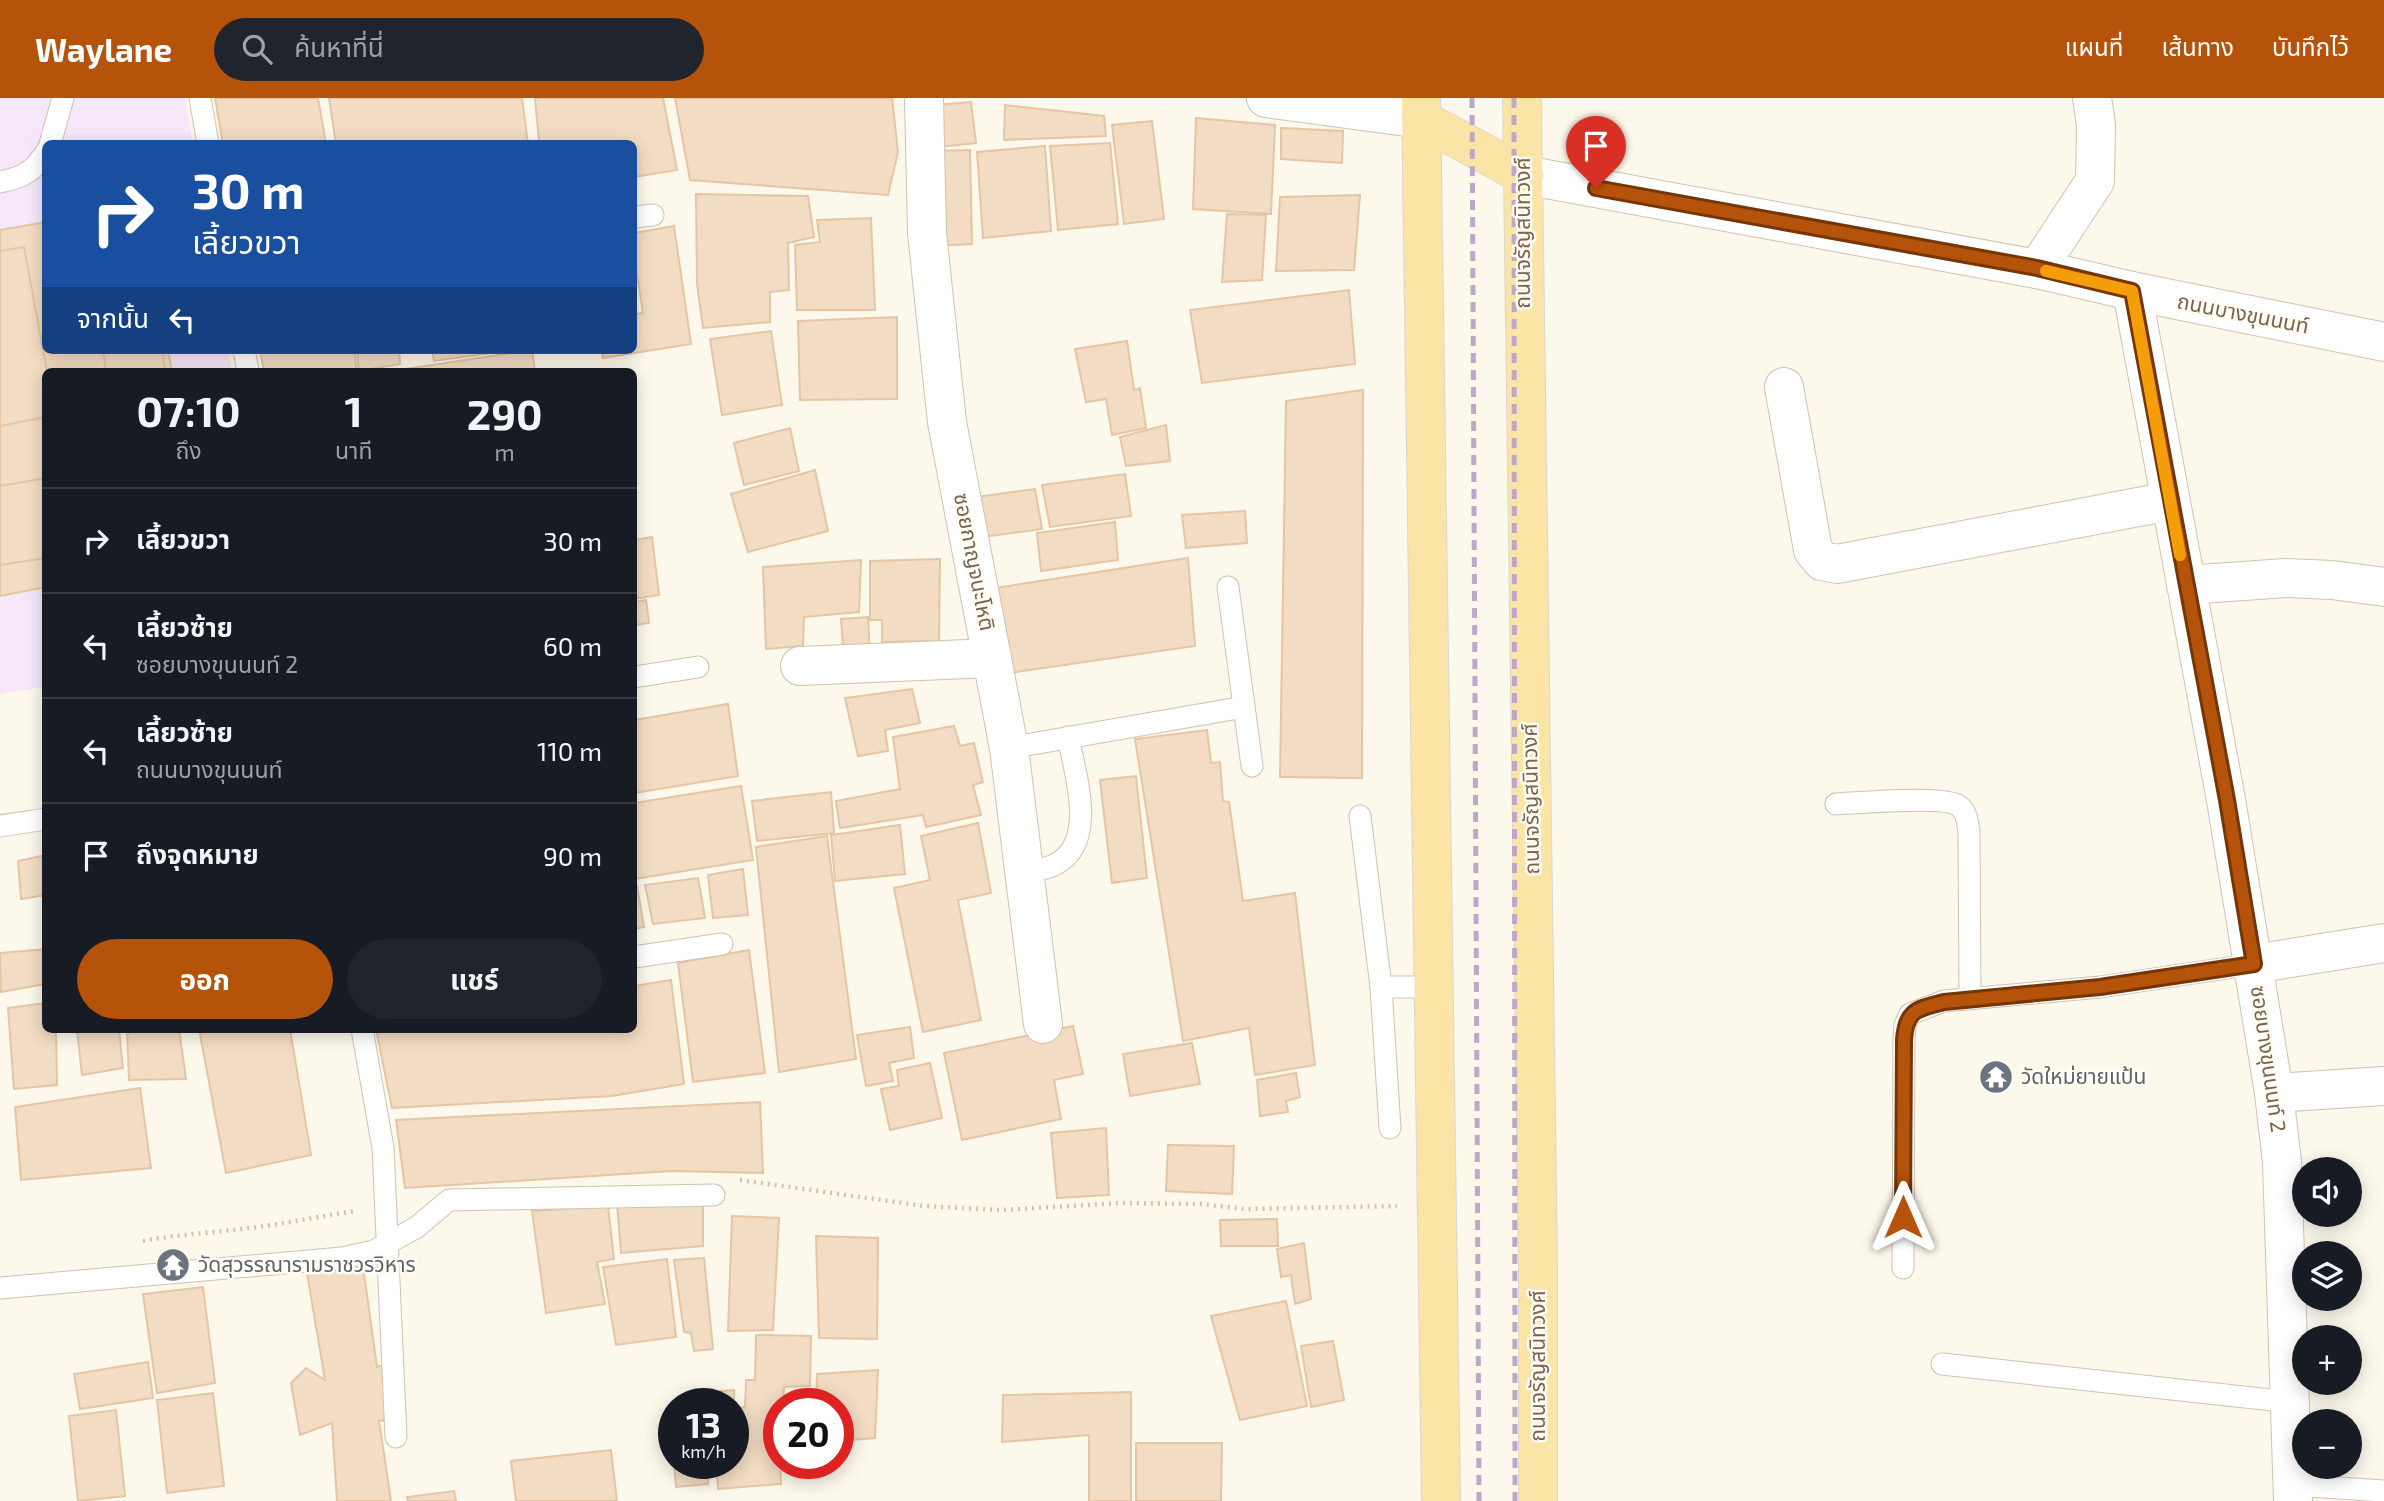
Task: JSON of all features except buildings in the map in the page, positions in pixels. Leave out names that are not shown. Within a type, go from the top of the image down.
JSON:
[{"type":"main road","name":"ถนนจรัญสนิทวงศ์","points":[[1522,98],[1538,1268],[1538,1501]]},
{"type":"main road","points":[[1421,109],[1524,175]]},
{"type":"main road","points":[[1421,109],[1440,1264],[1441,1501]]},
{"type":"street","name":"ซอยกาญจนะโหติ","points":[[924,98],[927,233],[947,422],[1009,748],[1043,1024]]},
{"type":"street","points":[[1266,98],[1421,109]]},
{"type":"street","points":[[2037,268],[2095,181],[2096,125],[2092,98]]},
{"type":"street","name":"ถนนบางขุนนนท์","points":[[1524,175],[2037,268],[2132,291],[2384,342]]},
{"type":"street","name":"ซอยบางขุนนนท์ 2","points":[[2132,291],[2254,964],[2274,1093],[2282,1162],[2293,1493]]},
{"type":"street","points":[[1784,387],[1813,550],[1822,561],[1837,564],[1849,562],[2170,501]]},
{"type":"street","points":[[2186,585],[2287,578],[2332,580],[2384,587]]},
{"type":"street","points":[[800,666],[992,658]]},
{"type":"street","points":[[2254,964],[2384,943]]},
{"type":"street","points":[[2274,1093],[2384,1086]]},
{"type":"lane","points":[[51,140],[63,98]]},
{"type":"lane","points":[[200,98],[207,140]]},
{"type":"lane","points":[[0,182],[19,178],[38,166],[42,159]]},
{"type":"lane","points":[[1228,587],[1252,766]]},
{"type":"lane","points":[[637,677],[698,667]]},
{"type":"lane","points":[[1009,748],[1244,707]]},
{"type":"lane","points":[[1024,873],[1056,865],[1072,852],[1080,837],[1080,804],[1068,737]]},
{"type":"lane","points":[[1836,804],[1938,800],[1957,804],[1966,815],[1969,831],[1970,999]]},
{"type":"lane","points":[[1360,816],[1381,988],[1390,1128]]},
{"type":"lane","points":[[0,826],[42,820]]},
{"type":"lane","points":[[637,957],[722,944]]},
{"type":"lane","points":[[1903,1268],[1905,1025],[1910,1014],[1944,1002],[2100,987],[2254,964]]},
{"type":"lane","points":[[1381,988],[1436,987]]},
{"type":"lane","points":[[363,1033],[383,1149],[396,1437]]},
{"type":"lane","points":[[0,1288],[342,1258],[374,1251],[417,1227],[449,1200],[714,1195]]},
{"type":"lane","points":[[1942,1363],[2290,1402]]},
{"type":"lane","points":[[2293,1493],[2384,1491]]},
{"type":"shaded area","points":[[0,98],[185,98],[192,140],[42,140],[42,354],[229,354],[231,368],[42,368],[42,687],[0,694]]},
{"type":"railway","points":[[1472,98],[1479,1501]]},
{"type":"railway","points":[[1514,98],[1515,1501]]},
{"type":"slow traffic","points":[[2046,271],[2132,291],[2180,555]]},
{"type":"place","name":"วัดใหม่ยายแป้น","points":[[1996,1077]]},
{"type":"place","name":"วัดสุวรรณารามราชวรวิหาร","points":[[173,1265]]},
{"type":"route","points":[[1596,188],[2037,268],[2132,291],[2227,800],[2254,964],[2100,987],[1944,1002],[1910,1014],[1905,1025],[1904,1040],[1903,1217]]}]
